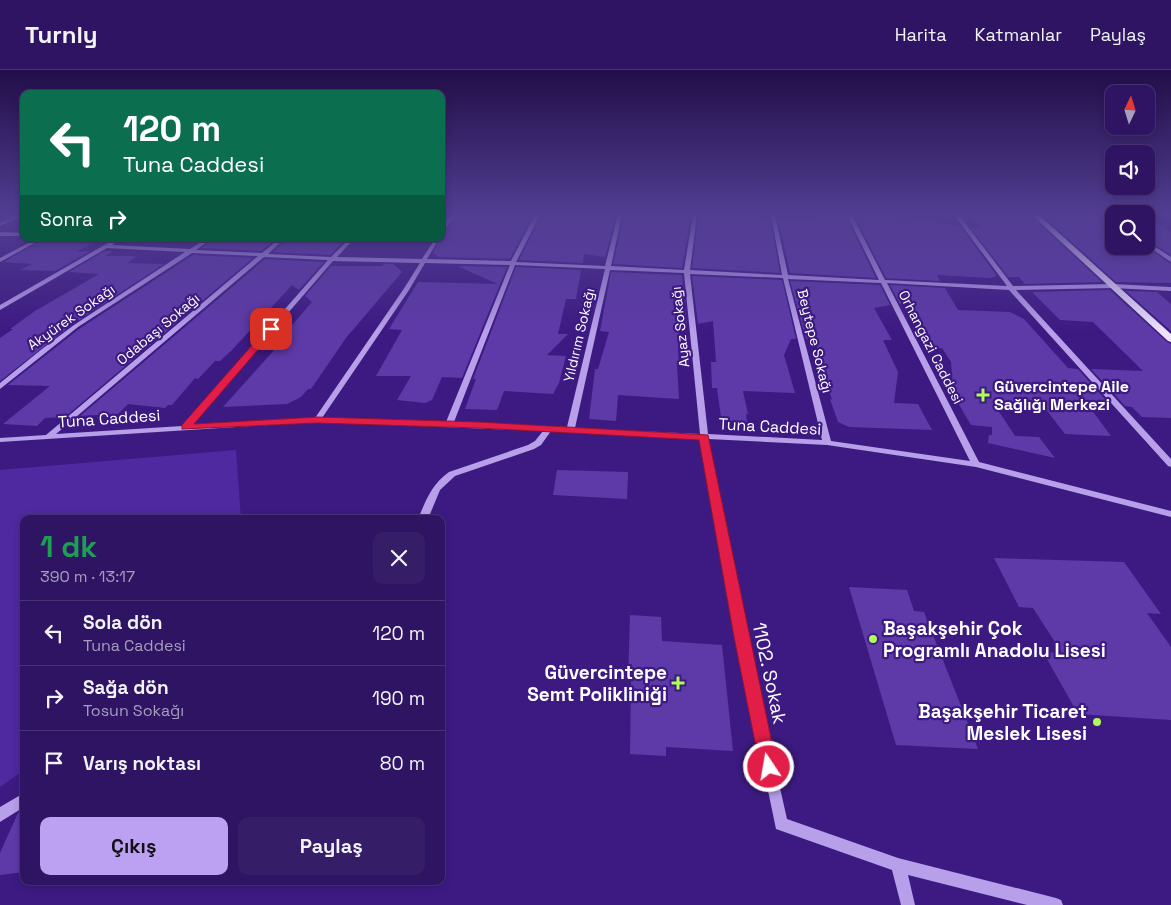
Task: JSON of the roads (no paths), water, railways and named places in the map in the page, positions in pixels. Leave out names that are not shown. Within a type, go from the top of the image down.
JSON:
[{"type":"main road","points":[[1078,254],[1171,339]]},
{"type":"street","points":[[0,254],[11,255]]},
{"type":"street","points":[[0,308],[92,254]]},
{"type":"street","name":"Akyürek Sokağı","points":[[0,387],[76,326],[187,254]]},
{"type":"street","points":[[265,254],[423,262],[513,263],[1011,288],[1113,286],[1171,288]]},
{"type":"street","name":"Odabaşı Sokağı","points":[[48,437],[265,254]]},
{"type":"street","points":[[186,427],[336,254]]},
{"type":"street","points":[[317,420],[428,254]]},
{"type":"street","points":[[449,424],[518,254]]},
{"type":"street","name":"Yıldırım Sokağı","points":[[570,431],[611,254]]},
{"type":"street","name":"Ayaz Sokağı","points":[[690,254],[688,271],[704,437]]},
{"type":"street","name":"Beytepe Sokağı","points":[[781,254],[828,443]]},
{"type":"street","name":"Orhangazi Caddesi","points":[[869,254],[976,464]]},
{"type":"street","points":[[985,254],[1011,288],[1171,464]]},
{"type":"street","points":[[0,260],[11,255]]},
{"type":"street","name":"Tuna Caddesi","points":[[0,440],[317,420],[449,424],[828,443],[976,464],[1171,514]]},
{"type":"street","points":[[425,515],[434,491],[443,480],[452,474],[531,447],[538,443],[548,430]]},
{"type":"street","name":"1102. Sokak","points":[[704,437],[741,637],[781,824],[898,865],[1056,905]]},
{"type":"street","points":[[0,815],[20,801]]},
{"type":"street","points":[[898,865],[908,905]]},
{"type":"place","name":"Güvercintepe Aile Sağlığı Merkezi","points":[[983,395]]},
{"type":"place","name":"Başakşehir Çok Programlı Anadolu Lisesi","points":[[873,639]]},
{"type":"place","name":"Güvercintepe Semt Polikliniği","points":[[678,683]]},
{"type":"place","name":"Başakşehir Ticaret Meslek Lisesi","points":[[1097,722]]}]
